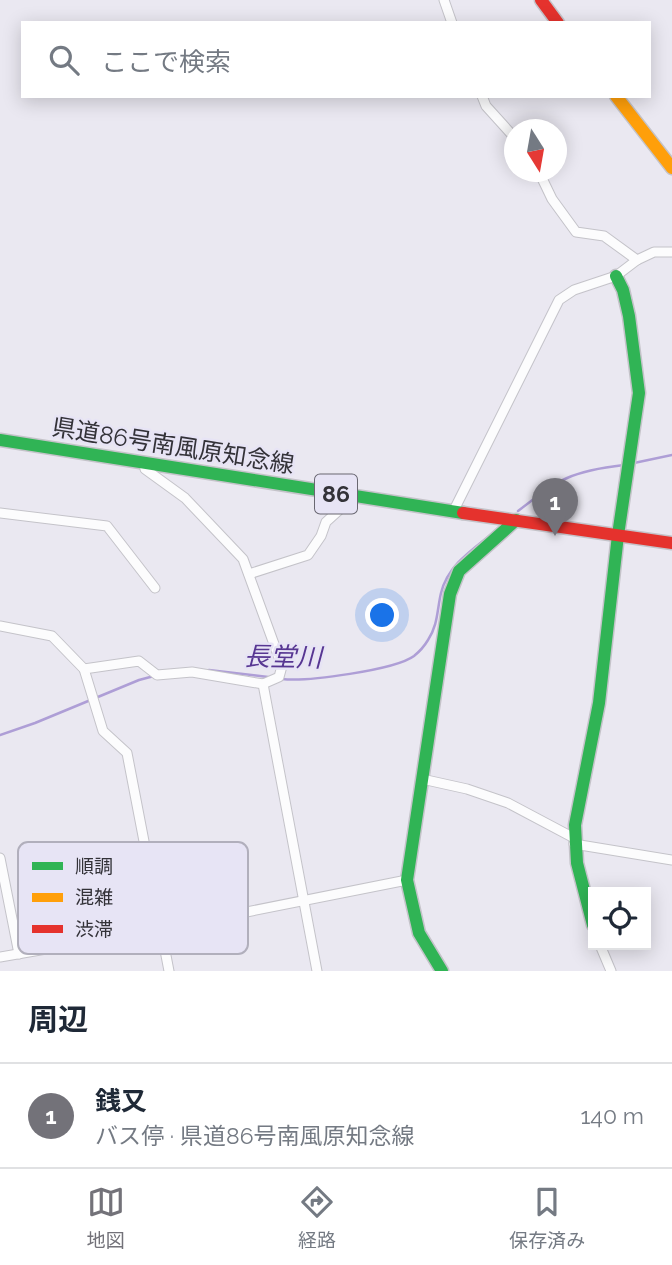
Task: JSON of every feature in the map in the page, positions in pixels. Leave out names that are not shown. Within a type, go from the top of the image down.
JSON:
[{"type":"street","points":[[444,0],[451,21]]},
{"type":"street","points":[[541,0],[557,21]]},
{"type":"street","points":[[483,98],[486,106],[504,126]]},
{"type":"street","points":[[618,98],[672,168]]},
{"type":"street","points":[[544,182],[552,199],[576,232],[604,236],[637,260]]},
{"type":"street","points":[[454,510],[559,300],[574,289],[616,276],[637,260],[654,252],[672,253]]},
{"type":"street","points":[[588,908],[574,841],[577,806],[599,703],[618,535],[639,393],[629,316],[623,290],[616,276]]},
{"type":"street","name":"県道86号南風原知念線","points":[[0,440],[349,496],[672,543]]},
{"type":"street","points":[[84,669],[139,661],[157,675],[192,672],[263,684],[279,677],[282,666],[243,559],[186,498],[145,469],[144,462]]},
{"type":"street","points":[[249,574],[308,555],[326,522],[348,502],[349,496]]},
{"type":"street","points":[[0,513],[107,526],[155,588]]},
{"type":"street","points":[[442,971],[419,933],[407,880],[450,594],[459,571],[516,520]]},
{"type":"street","points":[[0,626],[52,635],[84,669],[103,730],[127,753],[145,842]]},
{"type":"street","points":[[263,684],[317,971]]},
{"type":"street","points":[[422,779],[467,789],[508,803],[574,841],[672,860]]},
{"type":"street","points":[[0,858],[18,949]]},
{"type":"street","points":[[248,912],[407,880]]},
{"type":"street","points":[[602,950],[611,971]]},
{"type":"street","points":[[0,957],[19,954]]},
{"type":"waterway","name":"長堂川","points":[[634,463],[672,455]]},
{"type":"waterway","name":"長堂川","points":[[518,511],[566,478],[591,470],[624,465]]},
{"type":"waterway","name":"長堂川","points":[[282,679],[350,674],[389,666],[414,656],[431,634],[441,593],[449,574],[462,559],[493,533]]},
{"type":"waterway","name":"長堂川","points":[[209,670],[268,677]]},
{"type":"waterway","name":"長堂川","points":[[0,735],[154,676]]},
{"type":"traffic: fast","points":[[588,906],[577,863],[575,825],[599,703],[618,535],[639,393],[629,316],[623,290],[616,276]]},
{"type":"traffic: fast","points":[[0,440],[463,513]]},
{"type":"traffic: fast","points":[[442,971],[419,933],[407,880],[450,594],[459,571],[516,520]]},
{"type":"traffic: slow","points":[[618,98],[672,168]]},
{"type":"traffic: jam","points":[[541,0],[557,21]]},
{"type":"traffic: jam","points":[[463,513],[672,543]]},
{"type":"place","name":"銭又","points":[[555,536]]}]
